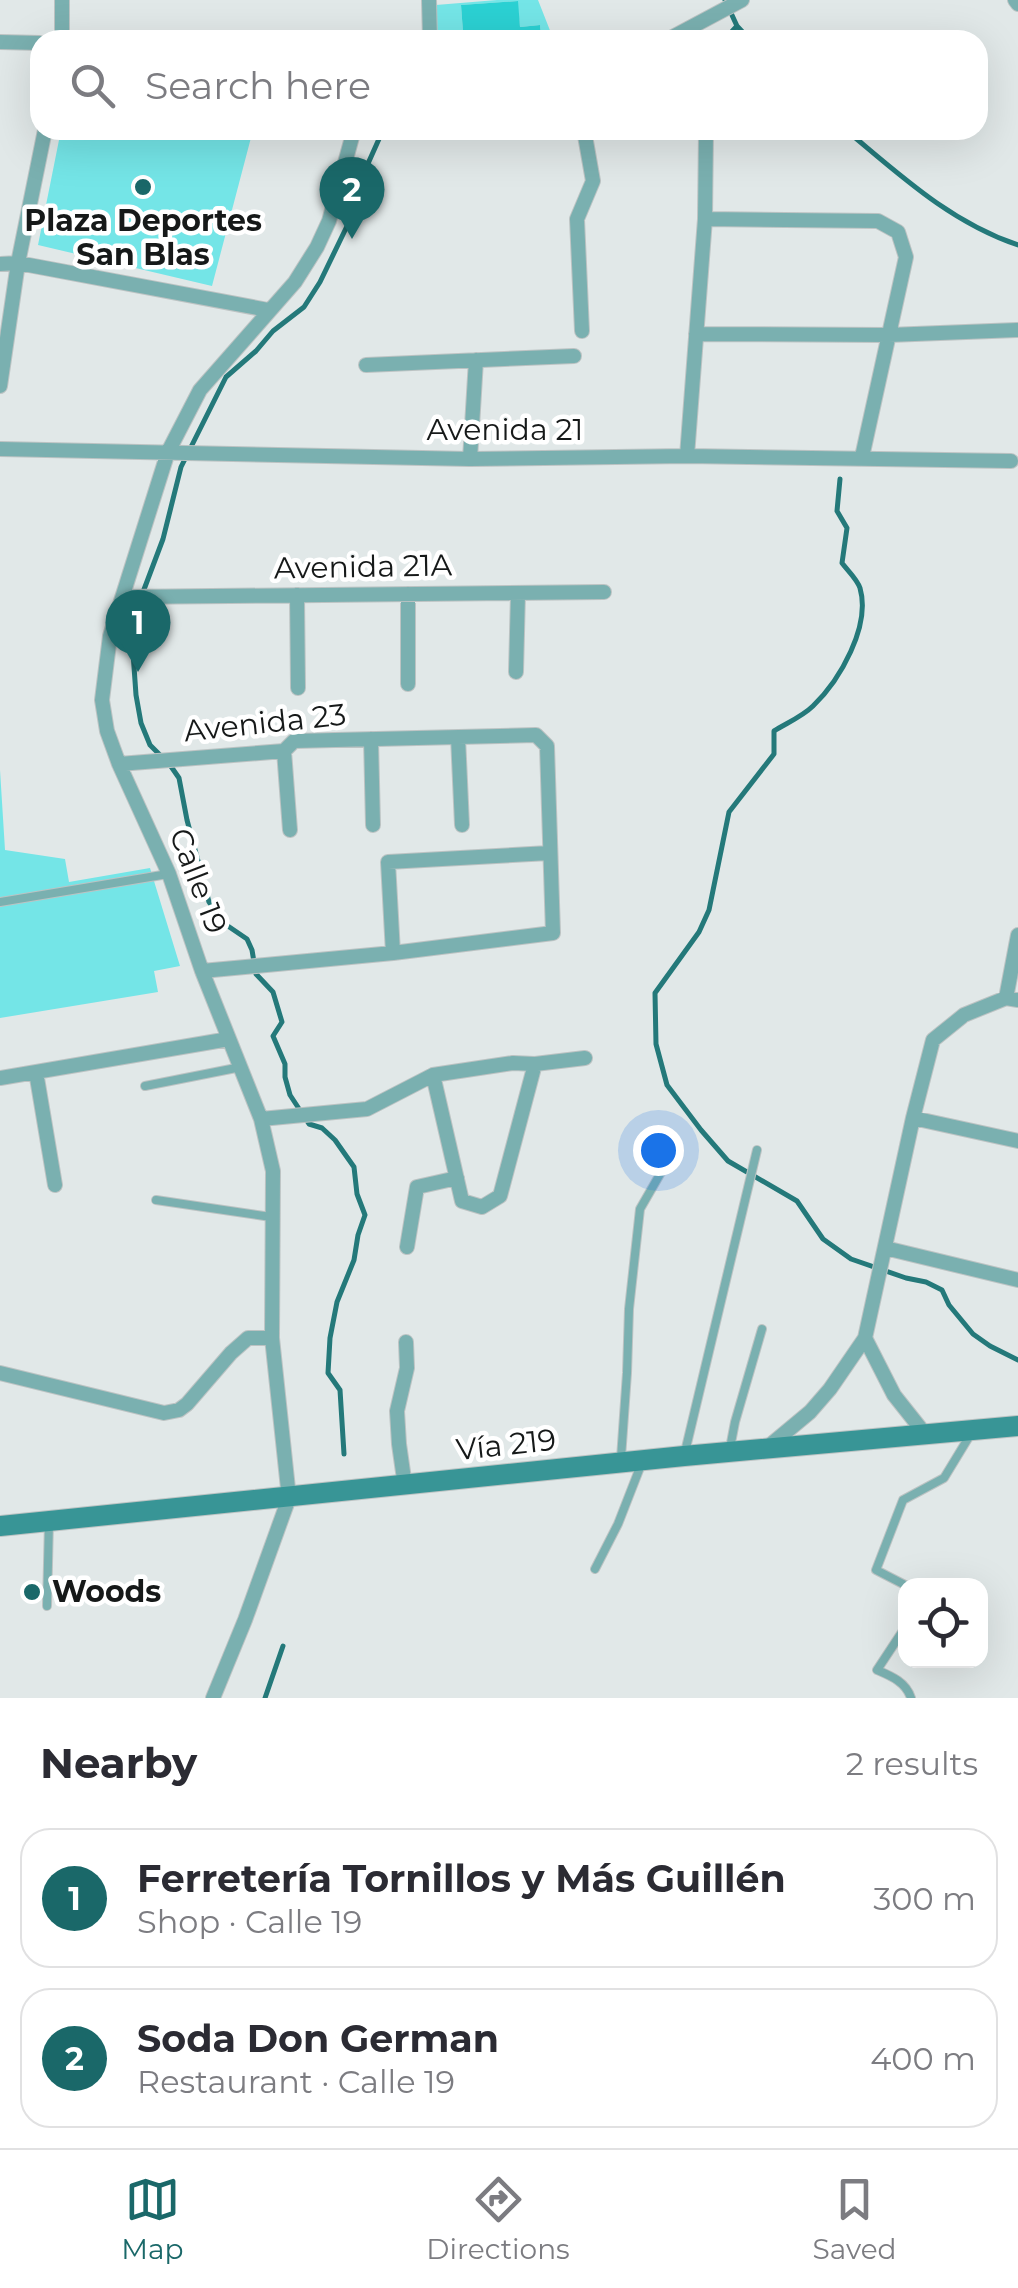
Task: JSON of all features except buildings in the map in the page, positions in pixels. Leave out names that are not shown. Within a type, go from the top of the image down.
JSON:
[{"type":"main road","name":"Vía 219","points":[[0,1526],[1018,1426]]},
{"type":"street","points":[[62,0],[62,30]]},
{"type":"street","points":[[429,0],[430,30]]},
{"type":"street","points":[[696,30],[742,0]]},
{"type":"street","points":[[0,42],[30,43]]},
{"type":"street","points":[[0,386],[18,264],[43,140]]},
{"type":"street","name":"Calle 19","points":[[213,1698],[288,1498],[272,1338],[273,1171],[261,1119],[202,971],[169,874],[119,764],[107,731],[102,700],[110,636],[168,452],[200,390],[294,282],[317,247],[329,220],[351,140]]},
{"type":"street","points":[[582,331],[577,219],[593,181],[586,140]]},
{"type":"street","points":[[687,456],[705,218],[706,140]]},
{"type":"street","points":[[705,218],[878,221],[898,232],[906,256],[862,458]]},
{"type":"street","points":[[0,264],[18,264],[268,310]]},
{"type":"street","points":[[696,334],[890,335],[1017,330]]},
{"type":"street","points":[[366,365],[574,356]]},
{"type":"street","points":[[470,459],[476,360]]},
{"type":"street","name":"Avenida 21","points":[[0,449],[470,459],[687,456],[1011,460]]},
{"type":"street","points":[[516,672],[518,592]]},
{"type":"street","name":"Avenida 21A","points":[[124,597],[604,592]]},
{"type":"street","points":[[408,594],[408,684]]},
{"type":"street","points":[[297,595],[298,688]]},
{"type":"street","name":"Avenida 23","points":[[119,764],[284,751],[294,742],[536,735],[547,746],[550,853]]},
{"type":"street","points":[[458,737],[462,825]]},
{"type":"street","points":[[371,740],[374,825]]},
{"type":"street","points":[[284,751],[290,830]]},
{"type":"street","points":[[202,971],[393,952],[553,933],[550,853],[388,862],[393,952]]},
{"type":"street","points":[[766,1449],[810,1412],[865,1338],[934,1040],[964,1015],[1012,999],[1018,934]]},
{"type":"street","points":[[0,1078],[229,1039]]},
{"type":"street","points":[[261,1119],[367,1108],[433,1074],[512,1062],[535,1064],[586,1058]]},
{"type":"street","points":[[433,1074],[462,1201],[482,1207],[500,1196],[535,1064]]},
{"type":"street","points":[[36,1072],[55,1185]]},
{"type":"street","points":[[914,1118],[1018,1141]]},
{"type":"street","points":[[407,1247],[417,1187],[457,1178]]},
{"type":"street","points":[[885,1248],[1018,1280]]},
{"type":"street","points":[[0,1372],[164,1413],[187,1404],[248,1338],[272,1338]]},
{"type":"street","points":[[865,1338],[894,1395],[924,1434]]},
{"type":"street","points":[[405,1486],[397,1412],[406,1368],[406,1342]]},
{"type":"lane","points":[[0,902],[169,874]]},
{"type":"lane","points":[[145,1086],[241,1067]]},
{"type":"lane","points":[[684,1456],[758,1150]]},
{"type":"lane","points":[[621,1463],[628,1309],[640,1208],[664,1169]]},
{"type":"lane","points":[[156,1200],[271,1217]]},
{"type":"lane","points":[[730,1453],[762,1329]]},
{"type":"lane","points":[[898,1581],[876,1570],[904,1500],[944,1478],[972,1431]]},
{"type":"lane","points":[[595,1569],[631,1495],[642,1460]]},
{"type":"lane","points":[[46,1606],[49,1521]]},
{"type":"lane","points":[[898,1638],[877,1670],[896,1678],[911,1698]]},
{"type":"shaded area","points":[[497,0],[538,0],[550,30],[540,30],[540,25],[520,27],[517,1],[461,5],[463,30],[437,30],[436,5]]},
{"type":"shaded area","name":"Plaza Deportes San Blas","points":[[59,140],[250,140],[212,286],[38,245]]},
{"type":"shaded area","points":[[0,770],[5,850],[65,859],[69,882],[150,868],[180,966],[154,971],[158,992],[0,1018]]},
{"type":"waterway","points":[[725,0],[737,26],[733,30]]},
{"type":"waterway","points":[[737,26],[741,30]]},
{"type":"waterway","points":[[162,757],[150,745],[141,723],[131,624],[163,539],[181,467],[226,377],[304,307],[320,282],[350,220],[362,177],[379,140]]},
{"type":"waterway","points":[[858,140],[948,210],[1018,245]]},
{"type":"waterway","points":[[840,479],[837,511],[847,528],[842,563],[859,585],[862,603],[857,635],[843,667],[823,695],[805,713],[774,731],[774,754],[729,812],[709,910],[699,932],[655,993],[656,1044],[667,1085],[728,1161],[797,1201],[823,1239],[851,1259],[942,1290],[973,1334],[1018,1360]]},
{"type":"waterway","points":[[170,765],[179,778],[209,902],[222,922],[247,939],[256,974],[273,992],[282,1022],[273,1036],[285,1064],[290,1095],[309,1124],[322,1128],[335,1140],[354,1167],[357,1194],[365,1215],[354,1260],[337,1302],[328,1373],[340,1390],[344,1454]]},
{"type":"waterway","points":[[265,1698],[283,1646]]},
{"type":"place","name":"Plaza Deportes San Blas","points":[[143,187]]},
{"type":"place","name":"Soda Don German","points":[[352,239]]},
{"type":"place","name":"Ferretería Tornillos y Más Guillén","points":[[138,672]]},
{"type":"place","name":"Woods","points":[[32,1592]]}]
